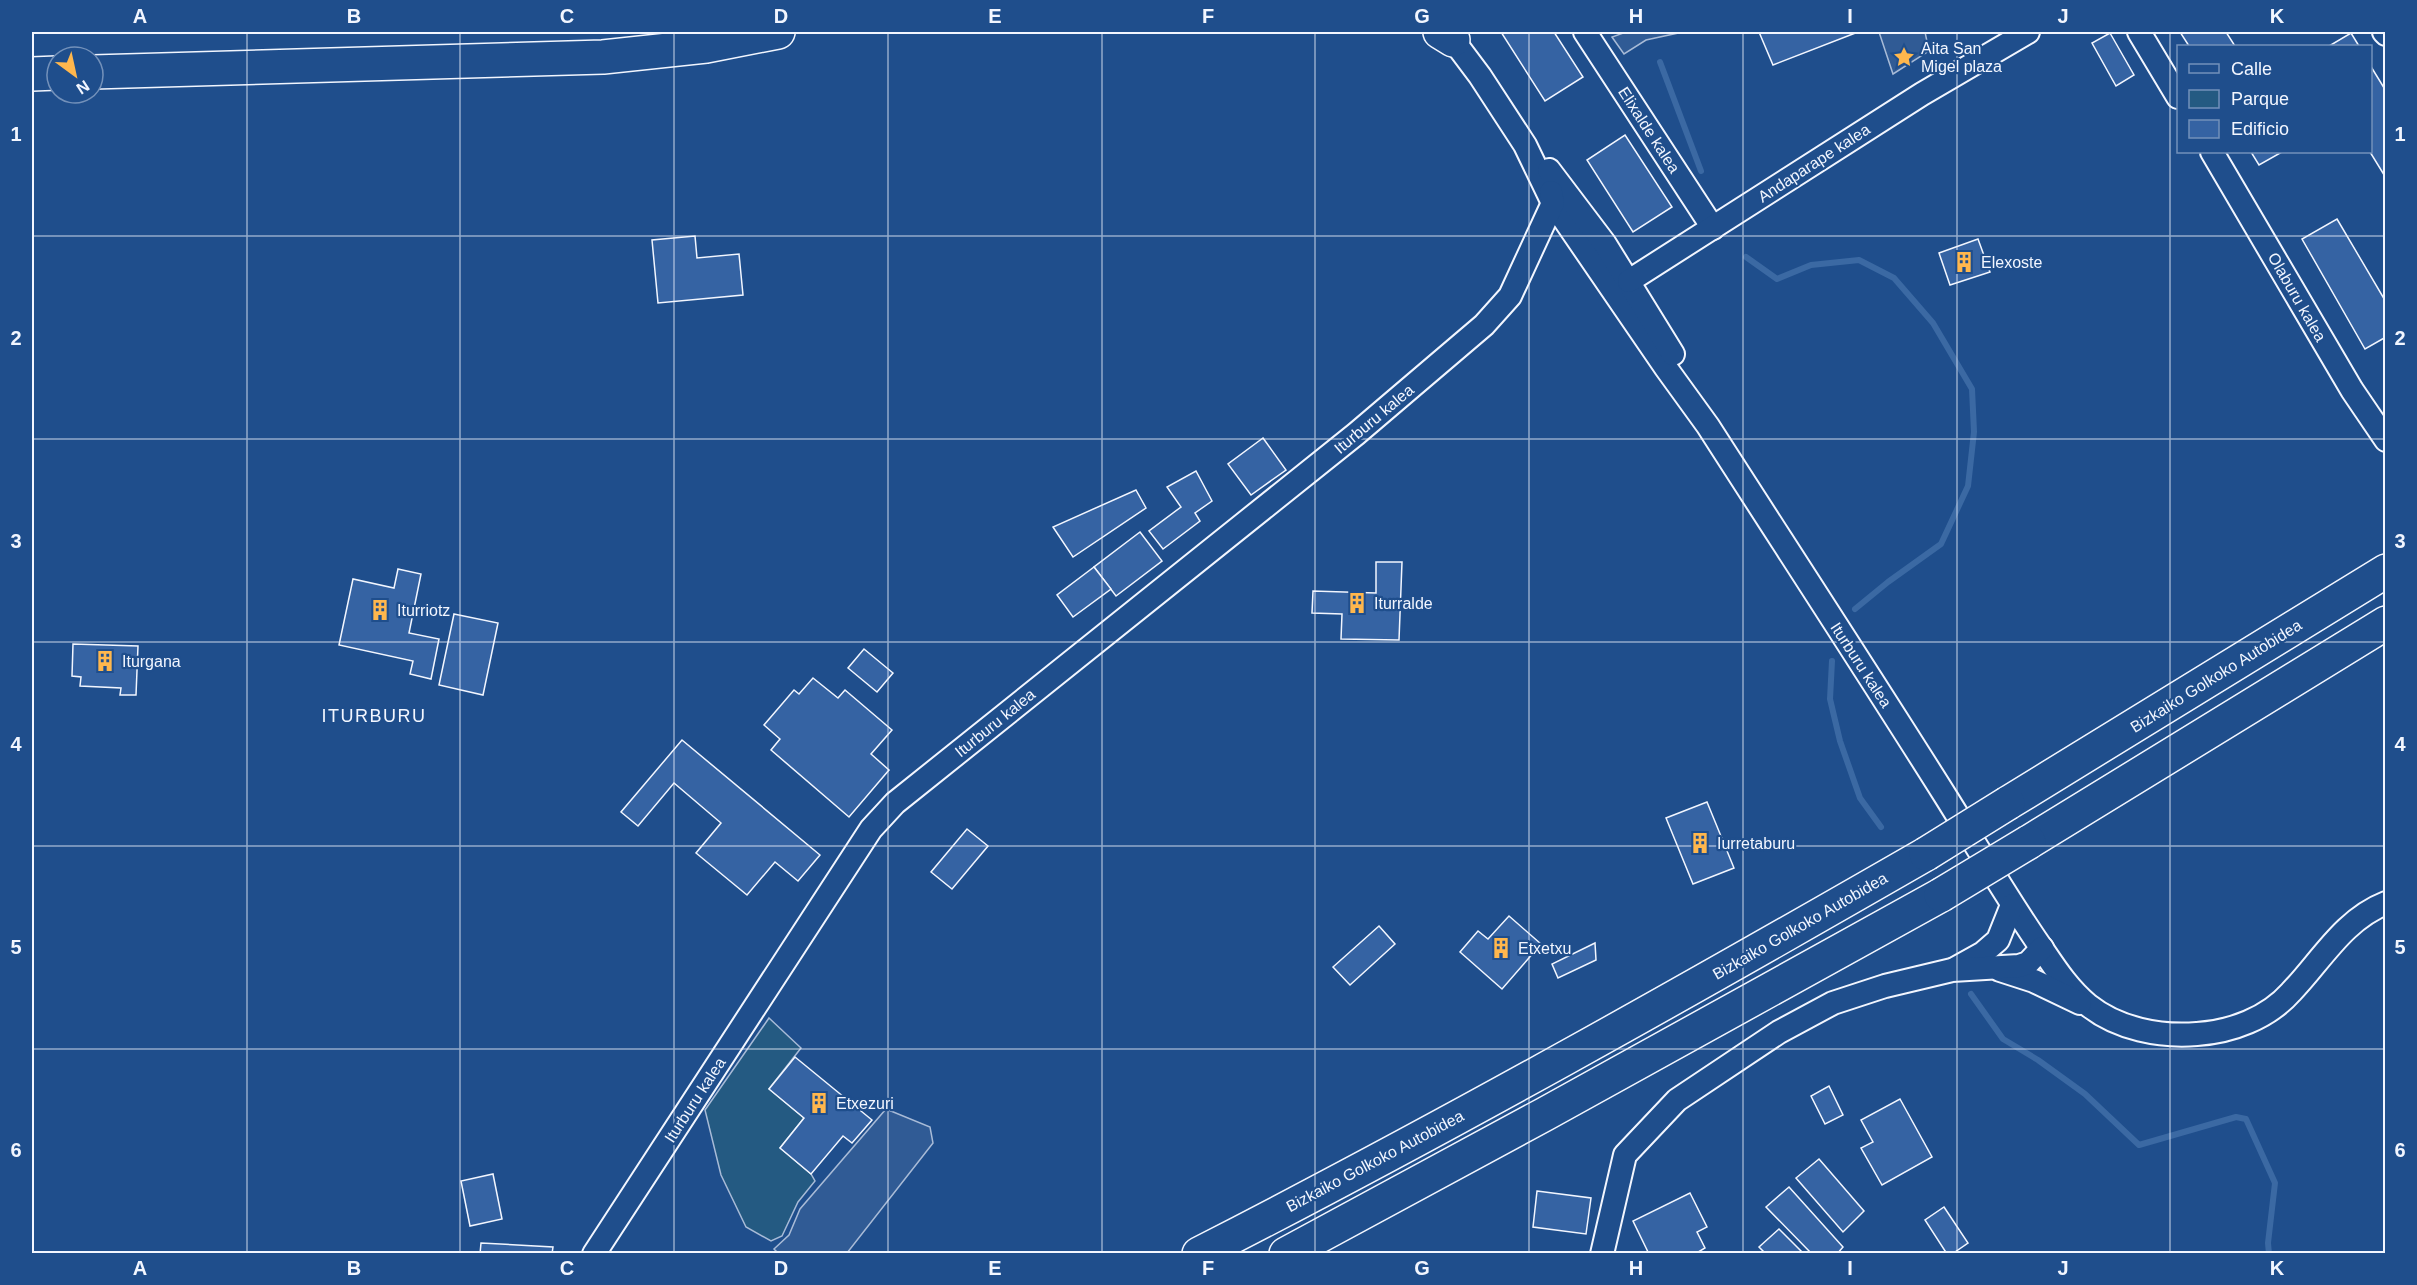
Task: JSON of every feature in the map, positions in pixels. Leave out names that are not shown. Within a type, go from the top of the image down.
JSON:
[{"type":"highway","points":[[105,72],[603,57],[706,46],[778,32]]},
{"type":"highway","name":"Bizkaiko Golkoko Autobidea","points":[[1199,1254],[1660,1007],[1926,854],[2385,571]]},
{"type":"highway","points":[[1286,1254],[1941,895],[2385,623]]},
{"type":"street","name":"Elixalde kalea","points":[[1585,32],[1713,228]]},
{"type":"street","name":"Andaparape kalea","points":[[1629,281],[2006,39],[2028,32]]},
{"type":"street","points":[[2139,32],[2177,95]]},
{"type":"street","points":[[1452,34],[1525,145],[1553,203],[1708,426]]},
{"type":"street","points":[[1525,145],[1537,152],[1605,244],[1670,349],[1708,426]]},
{"type":"street","name":"Olaburu kalea","points":[[2212,153],[2352,390],[2385,440]]},
{"type":"street","points":[[1545,165],[1553,203]]},
{"type":"street","name":"Iturburu kalea","points":[[594,1254],[872,829],[895,803],[1356,434],[1484,326],[1510,296],[1553,203]]},
{"type":"street","points":[[1570,228],[1587,239],[1614,274],[1629,281]]},
{"type":"street","points":[[1629,281],[1633,303],[1662,351],[1670,374]]},
{"type":"street","name":"Iturburu kalea","points":[[1708,426],[1947,798],[2012,905],[2068,988],[2090,1007]]},
{"type":"street","points":[[1991,961],[2123,1024],[2155,1034],[2198,1034],[2232,1028],[2266,1013],[2290,993],[2343,931],[2385,903]]},
{"type":"street","points":[[1991,961],[2012,905]]},
{"type":"street","points":[[1602,1254],[1625,1155],[1677,1100],[1779,1032],[1833,1003],[1885,986],[1991,961],[2028,963],[2040,946]]},
{"type":"green space","points":[[769,1018],[801,1048],[769,1089],[804,1118],[780,1148],[811,1174],[815,1181],[798,1202],[782,1236],[771,1241],[746,1227],[721,1175],[705,1110]]},
{"type":"shaded area","points":[[1626,32],[1683,32],[1646,40],[1624,54],[1612,37]]},
{"type":"shaded area","name":"Aita San Migel plaza","points":[[1879,32],[1925,32],[1929,51],[1893,74]]},
{"type":"shaded area","points":[[886,1109],[930,1127],[933,1143],[847,1253],[778,1253],[774,1249],[789,1235],[800,1209]]},
{"type":"building","points":[[1501,32],[1554,32],[1583,77],[1545,101]]},
{"type":"building","points":[[1759,32],[1858,32],[1773,65]]},
{"type":"building","points":[[2180,32],[2226,32],[2234,45],[2188,45]]},
{"type":"building","points":[[2110,33],[2134,75],[2116,86],[2092,43]]},
{"type":"building","points":[[2351,33],[2358,45],[2331,45]]},
{"type":"building","points":[[2372,68],[2386,91],[2386,178],[2371,153]]},
{"type":"building","points":[[1625,135],[1672,207],[1633,232],[1587,160]]},
{"type":"building","points":[[2252,153],[2280,153],[2259,165]]},
{"type":"building","points":[[2337,219],[2386,302],[2386,337],[2365,349],[2302,239]]},
{"type":"building","points":[[695,236],[697,258],[739,254],[743,295],[658,303],[652,240]]},
{"type":"building","name":"Elexoste","points":[[1978,239],[1990,272],[1950,285],[1939,253]]},
{"type":"building","points":[[1263,438],[1286,470],[1251,495],[1228,464]]},
{"type":"building","points":[[1196,471],[1212,501],[1195,513],[1200,521],[1163,549],[1149,531],[1181,507],[1167,487]]},
{"type":"building","points":[[1136,490],[1146,508],[1073,557],[1053,527]]},
{"type":"building","points":[[1140,532],[1162,561],[1116,596],[1094,567]]},
{"type":"building","name":"Iturralde","points":[[1376,562],[1402,562],[1399,640],[1341,639],[1342,614],[1312,613],[1313,591],[1376,593]]},
{"type":"building","points":[[1094,567],[1111,589],[1073,617],[1057,595]]},
{"type":"building","name":"Iturriotz","points":[[398,569],[421,574],[409,633],[439,639],[431,679],[410,674],[413,661],[339,645],[353,579],[394,588]]},
{"type":"building","points":[[454,614],[498,623],[483,695],[439,685]]},
{"type":"building","name":"Iturgana","points":[[73,644],[138,646],[136,695],[120,695],[121,688],[80,686],[81,677],[72,676]]},
{"type":"building","points":[[864,649],[893,673],[877,692],[848,668]]},
{"type":"building","points":[[813,678],[838,698],[845,690],[892,730],[871,754],[889,770],[849,817],[771,750],[780,739],[764,725],[794,690],[799,694]]},
{"type":"building","points":[[682,740],[820,855],[798,881],[775,862],[747,895],[696,853],[721,823],[674,783],[638,826],[621,812]]},
{"type":"building","name":"Iurretaburu","points":[[1707,802],[1734,868],[1693,884],[1666,818]]},
{"type":"building","points":[[967,829],[988,846],[952,889],[931,872]]},
{"type":"building","name":"Etxetxu","points":[[1509,916],[1541,944],[1502,989],[1460,952],[1478,931],[1488,939]]},
{"type":"building","points":[[1379,926],[1395,944],[1350,985],[1333,967]]},
{"type":"building","points":[[1595,943],[1596,960],[1558,978],[1552,964]]},
{"type":"building","name":"Etxezuri","points":[[795,1057],[872,1120],[852,1143],[843,1136],[811,1174],[780,1148],[804,1118],[769,1089]]},
{"type":"building","points":[[1829,1086],[1843,1115],[1825,1124],[1811,1096]]},
{"type":"building","points":[[1900,1099],[1932,1157],[1882,1185],[1861,1148],[1873,1142],[1861,1120]]},
{"type":"building","points":[[1819,1159],[1864,1211],[1843,1232],[1796,1178]]},
{"type":"building","points":[[493,1174],[502,1219],[470,1226],[461,1181]]},
{"type":"building","points":[[1789,1187],[1843,1247],[1837,1254],[1812,1254],[1766,1207]]},
{"type":"building","points":[[1537,1191],[1591,1198],[1586,1234],[1533,1227]]},
{"type":"building","points":[[1690,1193],[1707,1227],[1697,1232],[1705,1248],[1695,1254],[1649,1254],[1633,1221]]},
{"type":"building","points":[[1944,1207],[1968,1243],[1952,1254],[1947,1254],[1925,1220]]},
{"type":"building","points":[[1779,1229],[1804,1254],[1766,1254],[1759,1247]]},
{"type":"building","points":[[481,1243],[553,1247],[552,1254],[480,1254]]},
{"type":"waterway","points":[[1660,62],[1701,171]]},
{"type":"waterway","points":[[1746,257],[1777,279],[1811,265],[1859,260],[1894,278],[1933,323],[1972,389],[1974,432],[1968,486],[1941,544],[1855,609]]},
{"type":"waterway","points":[[1832,661],[1830,699],[1840,741],[1860,798],[1881,827]]},
{"type":"waterway","points":[[1971,994],[2003,1039],[2038,1060],[2085,1094],[2139,1145],[2236,1117],[2246,1119],[2275,1183],[2268,1243],[2269,1254]]},
{"type":"place","name":"Aita San Migel plaza","points":[[1904,57]]},
{"type":"place","name":"Elexoste","points":[[1964,262]]},
{"type":"place","name":"Iturralde","points":[[1357,603]]},
{"type":"place","name":"Iturriotz","points":[[380,610]]},
{"type":"place","name":"Iturgana","points":[[105,661]]},
{"type":"place","name":"Iurretaburu","points":[[1700,843]]},
{"type":"place","name":"Etxetxu","points":[[1501,948]]},
{"type":"place","name":"Etxezuri","points":[[819,1103]]},
{"type":"district","name":"ITURBURU","points":[[374,716]]}]
